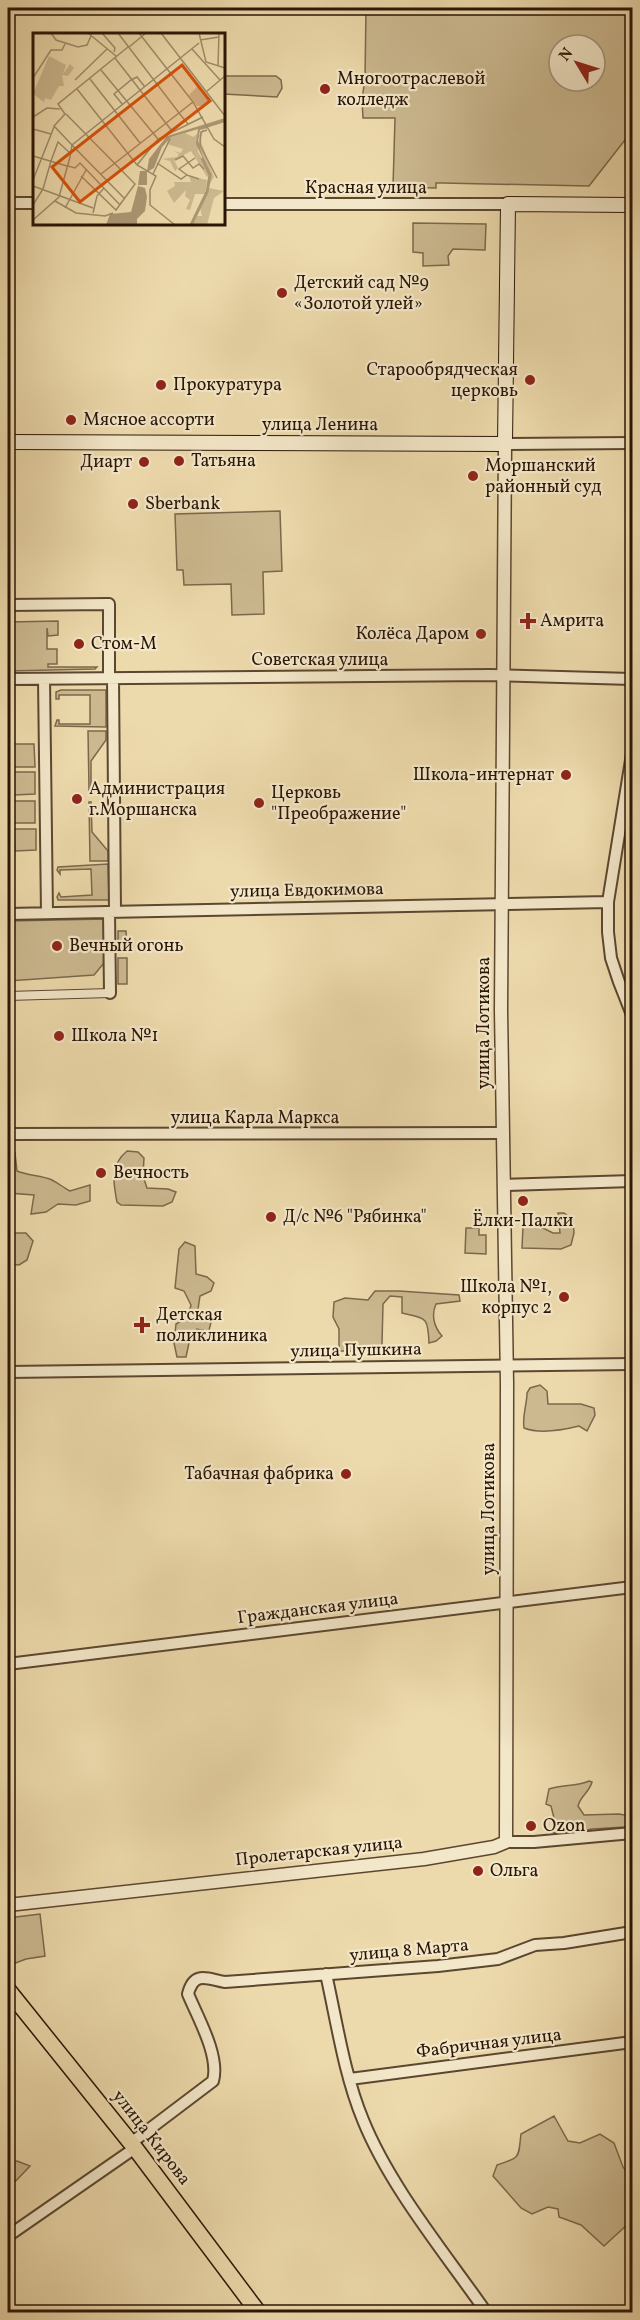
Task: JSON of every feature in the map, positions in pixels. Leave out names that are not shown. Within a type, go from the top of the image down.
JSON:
[{"type":"main road","points":[[508,204],[633,205]]},
{"type":"main road","name":"улица Лотикова","points":[[505,444],[508,204]]},
{"type":"main road","name":"улица Ленина","points":[[8,442],[505,444]]},
{"type":"main road","name":"улица Кирова","points":[[8,1993],[133,2146],[258,2313]]},
{"type":"street","points":[[8,203],[33,203]]},
{"type":"street","name":"Красная улица","points":[[225,204],[508,204]]},
{"type":"street","name":"улица Ленина","points":[[505,444],[633,443]]},
{"type":"street","name":"улица Лотикова","points":[[505,444],[502,904],[507,1366],[506,1842]]},
{"type":"street","points":[[8,605],[109,604],[112,912],[110,993],[8,996]]},
{"type":"street","name":"Советская улица","points":[[8,679],[504,675],[633,679]]},
{"type":"street","points":[[44,679],[47,913]]},
{"type":"street","points":[[633,754],[608,902],[608,932],[612,958],[633,1015]]},
{"type":"street","name":"улица Евдокимова","points":[[8,914],[608,902]]},
{"type":"street","name":"улица Карла Маркса","points":[[8,1134],[503,1134]]},
{"type":"street","points":[[504,1185],[633,1181]]},
{"type":"street","name":"улица Пушкина","points":[[8,1372],[633,1364]]},
{"type":"street","name":"Гражданская улица","points":[[8,1664],[633,1587]]},
{"type":"street","name":"Пролетарская улица","points":[[8,1905],[413,1860],[494,1847],[506,1842],[534,1842],[633,1833]]},
{"type":"street","name":"улица 8 Марта","points":[[133,2146],[213,2081],[216,2070],[188,1994],[190,1987],[206,1976],[225,1982],[498,1959],[535,1945],[564,1943],[633,1932]]},
{"type":"street","points":[[326,1974],[350,2079],[364,2122],[391,2176],[486,2313]]},
{"type":"street","name":"Фабричная улица","points":[[350,2079],[633,2042]]},
{"type":"street","points":[[8,2236],[133,2146]]},
{"type":"shaded area","points":[[366,8],[632,8],[632,131],[589,186],[436,183],[436,188],[393,187],[395,118],[363,118],[362,100],[365,78]]},
{"type":"shaded area","points":[[225,76],[276,76],[281,80],[282,88],[277,97],[225,94]]},
{"type":"shaded area","points":[[413,223],[486,224],[485,250],[453,249],[448,256],[449,265],[423,266],[423,253],[413,252]]},
{"type":"shaded area","points":[[280,511],[282,571],[263,572],[264,614],[232,615],[231,584],[184,585],[183,570],[177,570],[175,514]]},
{"type":"shaded area","points":[[58,621],[58,635],[48,636],[47,628],[47,649],[57,649],[57,664],[48,664],[48,667],[97,667],[95,669],[8,671],[8,622]]},
{"type":"shaded area","points":[[106,690],[106,727],[55,726],[57,720],[59,724],[90,724],[90,695],[59,695],[59,699],[56,699],[56,692]]},
{"type":"shaded area","points":[[88,731],[106,731],[106,740],[91,761],[91,790],[89,790]]},
{"type":"shaded area","points":[[13,744],[34,744],[35,767],[14,767]]},
{"type":"shaded area","points":[[13,772],[35,772],[35,794],[14,795]]},
{"type":"shaded area","points":[[14,801],[35,801],[35,823],[14,823]]},
{"type":"shaded area","points":[[89,802],[91,802],[92,832],[108,851],[108,861],[90,861]]},
{"type":"shaded area","points":[[14,829],[36,829],[36,850],[15,851]]},
{"type":"shaded area","points":[[108,864],[109,900],[58,900],[59,893],[61,897],[92,895],[91,869],[60,870],[60,874],[58,867]]},
{"type":"shaded area","points":[[105,919],[104,963],[94,975],[8,981],[8,921]]},
{"type":"shaded area","points":[[118,931],[126,931],[127,949],[118,949]]},
{"type":"shaded area","points":[[118,958],[127,958],[127,984],[118,984]]},
{"type":"shaded area","points":[[127,1151],[138,1152],[144,1158],[143,1176],[147,1188],[168,1189],[176,1192],[172,1202],[163,1206],[121,1205],[117,1202],[115,1168]]},
{"type":"shaded area","points":[[15,1153],[17,1171],[48,1178],[70,1191],[90,1185],[90,1201],[76,1205],[58,1204],[46,1212],[31,1214],[34,1195],[8,1193],[8,1158],[10,1154]]},
{"type":"shaded area","points":[[558,1213],[564,1213],[573,1220],[574,1233],[571,1245],[561,1249],[522,1248],[523,1227],[539,1226],[553,1233],[560,1233]]},
{"type":"shaded area","points":[[466,1228],[479,1228],[479,1235],[486,1235],[486,1254],[465,1253]]},
{"type":"shaded area","points":[[8,1233],[26,1233],[33,1241],[27,1260],[19,1265],[8,1264]]},
{"type":"shaded area","points":[[185,1242],[195,1246],[196,1274],[207,1277],[214,1283],[211,1291],[200,1296],[198,1309],[205,1313],[211,1322],[208,1335],[205,1331],[197,1329],[190,1338],[186,1357],[177,1357],[174,1343],[176,1324],[188,1317],[191,1305],[184,1291],[175,1288],[179,1249]]},
{"type":"shaded area","points":[[375,1291],[459,1295],[460,1301],[436,1304],[434,1321],[442,1336],[429,1343],[428,1328],[424,1320],[402,1313],[402,1297],[390,1296],[383,1304],[380,1351],[339,1351],[339,1329],[333,1317],[334,1302],[345,1298],[368,1300]]},
{"type":"shaded area","points":[[540,1385],[547,1391],[548,1404],[581,1404],[594,1408],[595,1415],[587,1431],[579,1426],[544,1431],[524,1428],[527,1393],[530,1388]]},
{"type":"shaded area","points":[[592,1782],[591,1786],[578,1806],[584,1815],[630,1816],[625,1827],[592,1829],[563,1835],[552,1832],[555,1822],[551,1806],[546,1804],[549,1789]]},
{"type":"shaded area","points":[[40,1914],[45,1956],[26,1959],[8,1966],[8,1918]]},
{"type":"shaded area","points":[[554,2116],[568,2141],[580,2143],[600,2134],[614,2143],[623,2167],[632,2179],[632,2225],[629,2223],[604,2246],[581,2225],[559,2217],[558,2209],[548,2207],[532,2214],[521,2208],[493,2176],[497,2165],[517,2155],[521,2134]]},
{"type":"shaded area","points":[[17,2161],[30,2166],[11,2186],[8,2200],[8,2164]]},
{"type":"place","name":"Многоотраслевой колледж","points":[[325,89]]},
{"type":"place","name":"Детский сад №9 «Золотой улей»","points":[[282,293]]},
{"type":"place","name":"Старообрядческая церковь","points":[[530,380]]},
{"type":"place","name":"Прокуратура","points":[[161,385]]},
{"type":"place","name":"Мясное ассорти","points":[[71,420]]},
{"type":"place","name":"Татьяна","points":[[179,461]]},
{"type":"place","name":"Диарт","points":[[144,462]]},
{"type":"place","name":"Моршанский районный суд","points":[[473,476]]},
{"type":"place","name":"Sberbank","points":[[133,504]]},
{"type":"place","name":"Амрита","points":[[528,621]]},
{"type":"place","name":"Колёса Даром","points":[[481,634]]},
{"type":"place","name":"Стом-М","points":[[79,644]]},
{"type":"place","name":"Школа-интернат","points":[[566,775]]},
{"type":"place","name":"Администрация г.Моршанска","points":[[77,799]]},
{"type":"place","name":"Церковь \"Преображение\"","points":[[259,803]]},
{"type":"place","name":"Вечный огонь","points":[[57,946]]},
{"type":"place","name":"Школа №1","points":[[59,1036]]},
{"type":"place","name":"Вечность","points":[[101,1173]]},
{"type":"place","name":"Ёлки-Палки","points":[[523,1201]]},
{"type":"place","name":"Д/с №6 \"Рябинка\"","points":[[271,1217]]},
{"type":"place","name":"Школа №1, корпус 2","points":[[564,1297]]},
{"type":"place","name":"Детская поликлиника","points":[[142,1325]]},
{"type":"place","name":"Табачная фабрика","points":[[346,1474]]},
{"type":"place","name":"Ozon","points":[[531,1826]]},
{"type":"place","name":"Ольга","points":[[478,1871]]}]
